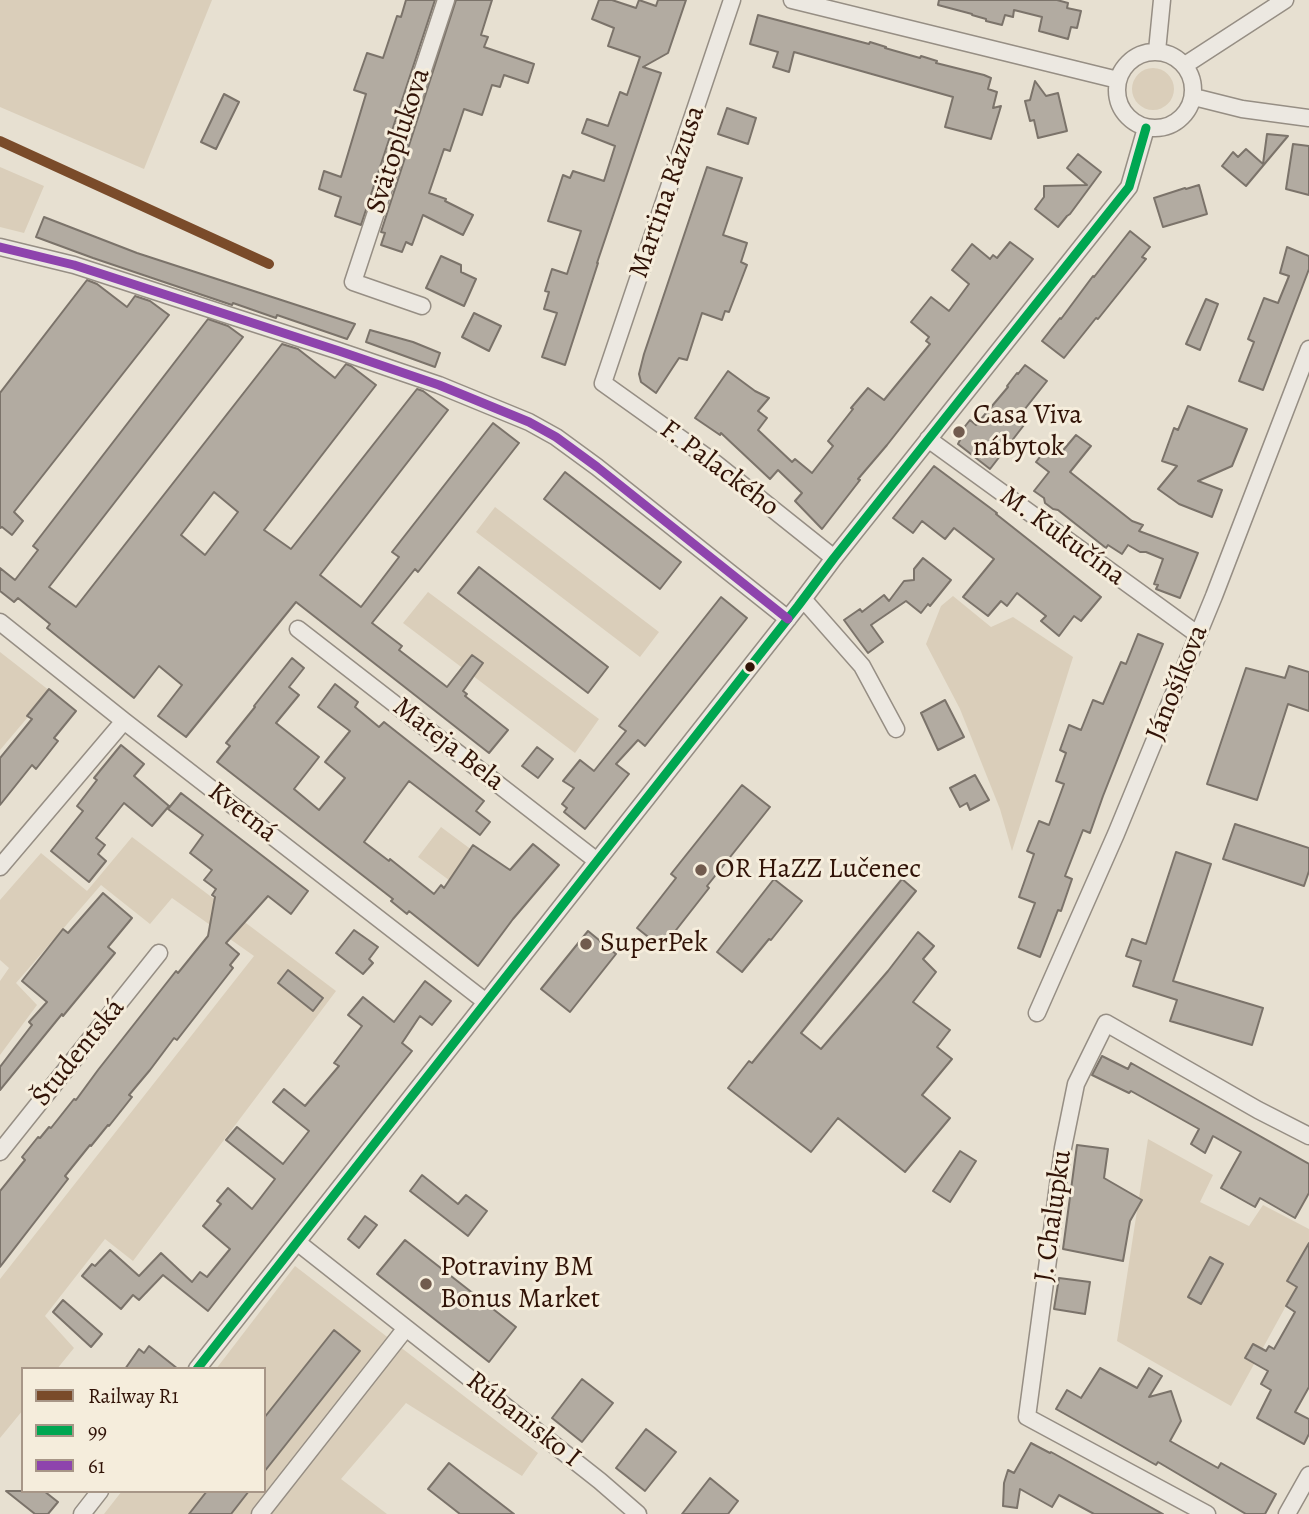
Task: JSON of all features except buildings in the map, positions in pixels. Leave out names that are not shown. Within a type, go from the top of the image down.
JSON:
[{"type":"street","name":"Svätoplukova","points":[[422,306],[354,282],[446,0]]},
{"type":"street","name":"Martina Rázusa","points":[[603,383],[732,0]]},
{"type":"street","points":[[793,0],[1118,80]]},
{"type":"street","points":[[1157,51],[1162,0]]},
{"type":"street","points":[[1185,65],[1284,0]]},
{"type":"street","points":[[1157,51],[1173,55],[1185,65],[1193,80],[1194,97],[1188,112],[1177,123],[1162,129],[1146,128],[1132,121],[1122,109],[1117,95],[1118,80],[1133,58],[1157,51]]},
{"type":"street","points":[[1194,97],[1242,109],[1309,118]]},
{"type":"street","points":[[199,1367],[1129,187],[1146,128]]},
{"type":"street","points":[[0,247],[74,265],[384,366],[529,422],[556,437],[597,467],[788,619]]},
{"type":"street","name":"Jánošíkova","points":[[1037,1013],[1116,834],[1214,596],[1309,349]]},
{"type":"street","name":"F. Palackého","points":[[603,383],[715,463],[834,558]]},
{"type":"street","name":"M. Kukučína","points":[[928,439],[1197,634]]},
{"type":"street","points":[[803,599],[862,666],[896,729]]},
{"type":"street","name":"Kvetná","points":[[0,622],[486,1002]]},
{"type":"street","name":"Mateja Bela","points":[[298,629],[597,861]]},
{"type":"street","points":[[0,867],[124,721]]},
{"type":"street","name":"Študentská","points":[[0,1152],[159,953]]},
{"type":"street","name":"J. Chalupku","points":[[1207,1514],[1027,1417],[1063,1148],[1076,1084],[1106,1023],[1309,1136]]},
{"type":"street","name":"Rúbanisko I","points":[[297,1242],[600,1481],[638,1514]]},
{"type":"street","points":[[260,1514],[406,1328]]},
{"type":"street","points":[[1287,1514],[1309,1475]]},
{"type":"street","points":[[82,1514],[98,1493]]},
{"type":"shaded area","points":[[0,0],[212,0],[144,169],[0,107]]},
{"type":"shaded area","points":[[1153,68],[1168,74],[1174,89],[1168,104],[1153,110],[1138,104],[1132,89],[1138,74]]},
{"type":"shaded area","points":[[0,167],[44,186],[24,233],[0,227]]},
{"type":"shaded area","points":[[495,507],[659,632],[640,657],[476,532]]},
{"type":"shaded area","points":[[428,592],[599,719],[575,753],[403,623]]},
{"type":"shaded area","points":[[953,596],[991,627],[1013,617],[1073,657],[1012,851],[1000,809],[960,709],[926,644],[941,606]]},
{"type":"shaded area","points":[[0,652],[50,691],[0,750]]},
{"type":"shaded area","points":[[441,827],[488,862],[465,892],[418,857]]},
{"type":"shaded area","points":[[132,837],[336,991],[133,1261],[105,1239],[45,1316],[74,1348],[59,1367],[21,1367],[21,1412],[0,1438],[0,1279],[254,956],[172,898],[150,924],[101,885],[16,983],[37,1005],[0,1055],[0,981],[9,968],[0,960],[0,900],[41,853],[87,891]]},
{"type":"shaded area","points":[[1148,1139],[1213,1175],[1200,1202],[1249,1226],[1263,1205],[1309,1229],[1309,1264],[1231,1406],[1117,1341]]},
{"type":"shaded area","points":[[295,1266],[538,1453],[522,1476],[406,1403],[341,1479],[387,1514],[104,1514],[120,1493],[266,1493],[266,1367],[218,1367]]},
{"type":"rail line","name":"R1","points":[[0,141],[269,264]]},
{"type":"transit line","name":"99","points":[[199,1367],[1129,187],[1146,128]]},
{"type":"transit line","name":"61","points":[[0,247],[74,265],[339,351],[439,385],[529,422],[556,437],[597,467],[788,619]]},
{"type":"place","name":"Casa Viva nábytok","points":[[959,432]]},
{"type":"place","name":"OR HaZZ Lučenec","points":[[701,870]]},
{"type":"place","name":"SuperPek","points":[[586,944]]},
{"type":"place","name":"Potraviny BM Bonus Market","points":[[426,1284]]}]
